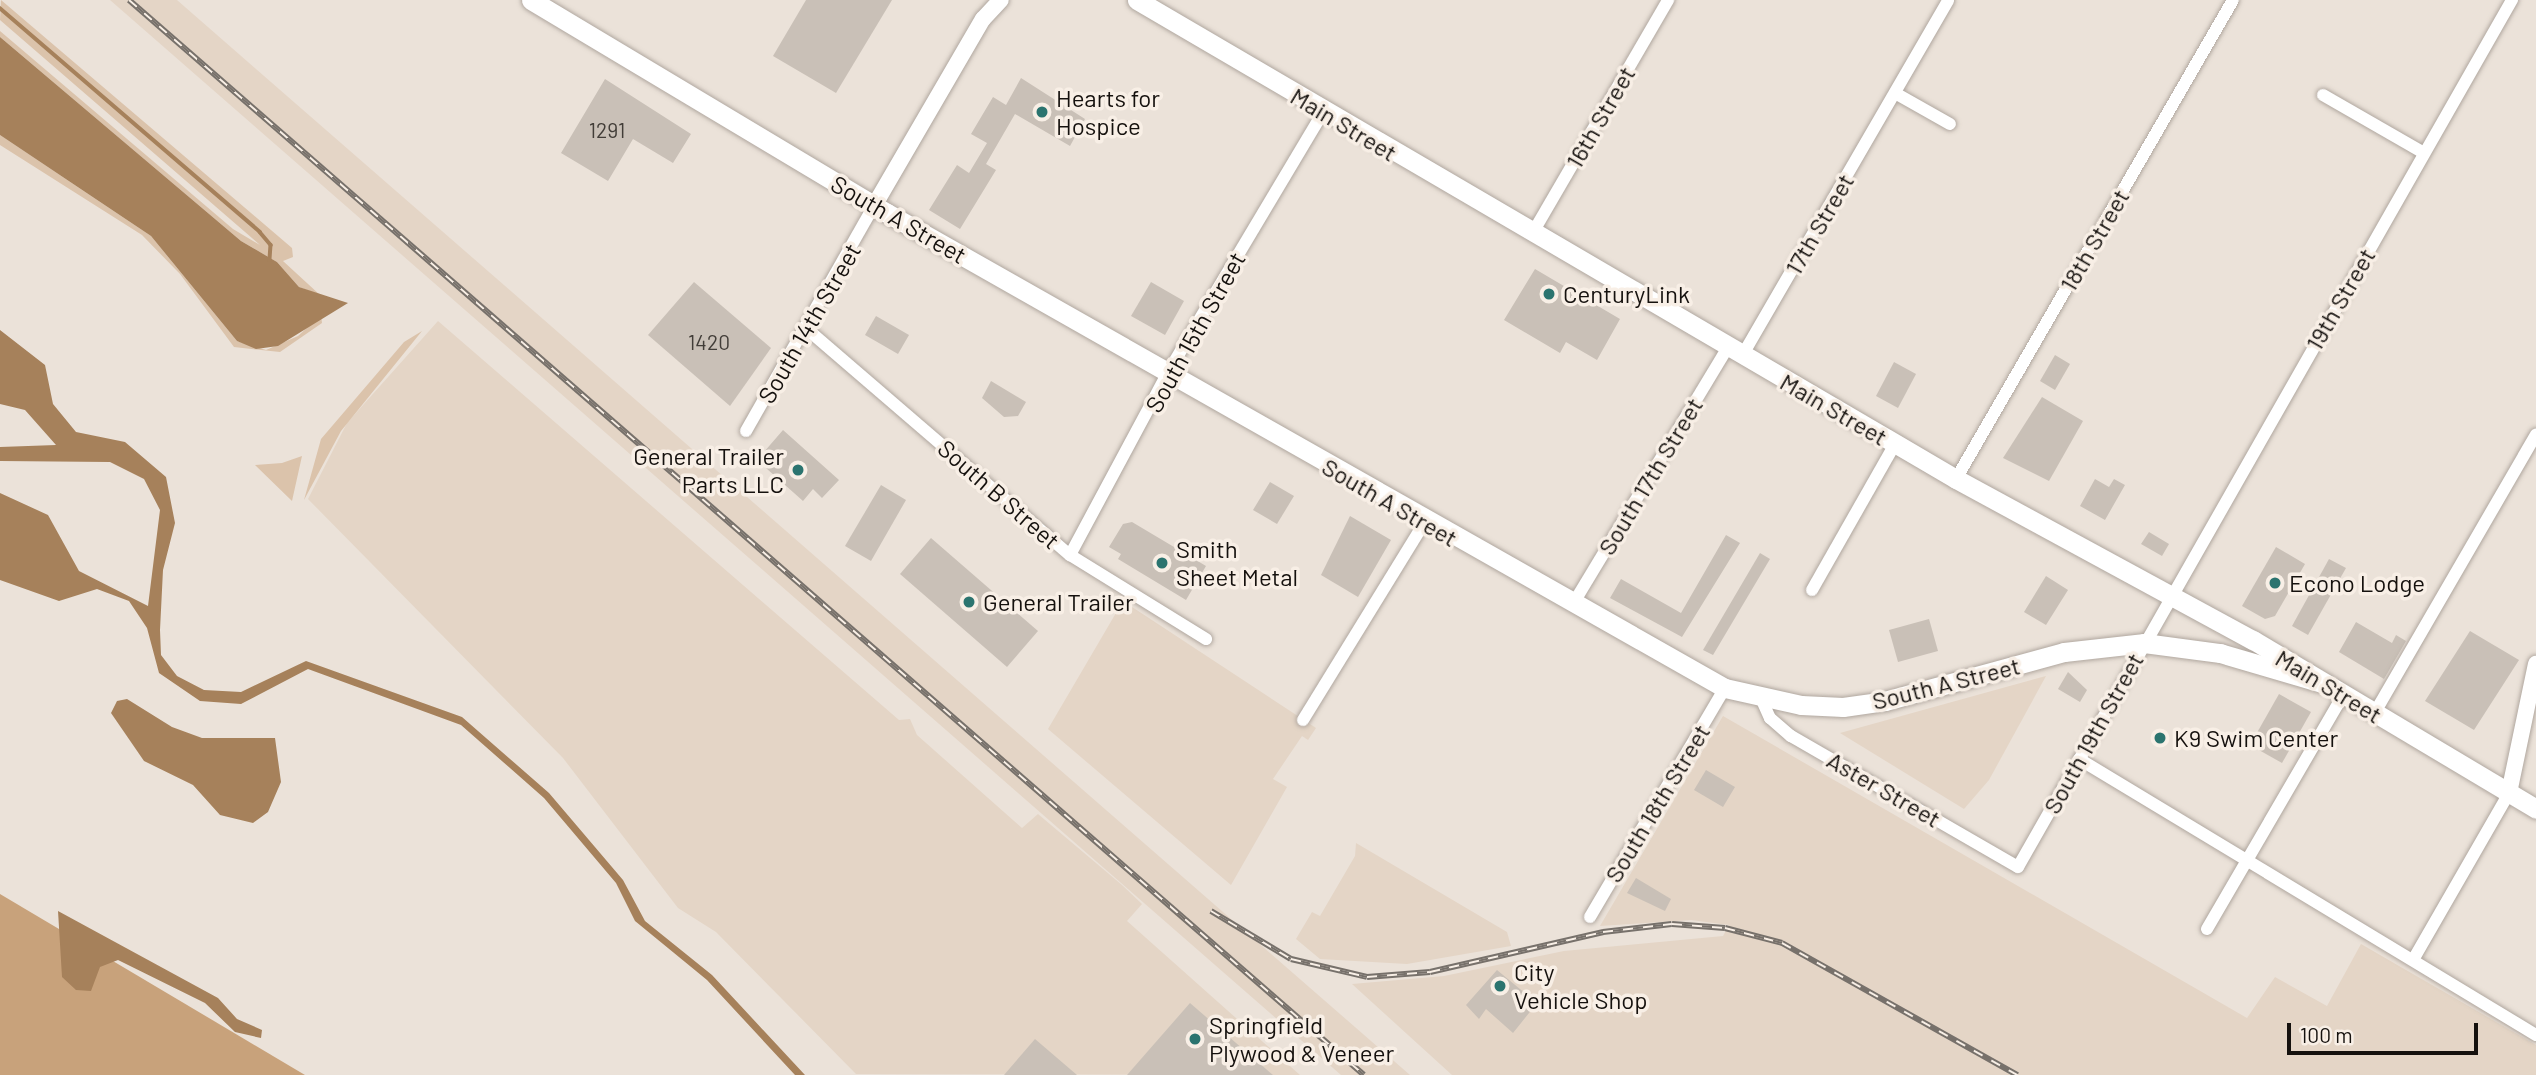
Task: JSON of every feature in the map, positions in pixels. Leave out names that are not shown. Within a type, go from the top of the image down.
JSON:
[{"type":"main road","name":"South A Street","points":[[531,0],[874,206],[1425,522],[1725,688],[1762,698],[1843,706],[1885,701],[2064,652],[2144,643],[2220,653],[2322,683]]},
{"type":"main road","name":"South 14th Street","points":[[874,206],[984,19],[1001,0]]},
{"type":"main road","name":"Main Street","points":[[1137,0],[1323,112],[1735,352],[2322,683],[2536,809]]},
{"type":"main road","points":[[2509,793],[2536,664]]},
{"type":"street","name":"16th Street","points":[[1532,234],[1668,0]]},
{"type":"street","name":"17th Street","points":[[1735,352],[1895,93],[1948,0]]},
{"type":"street","name":"18th Street","points":[[1956,479],[2233,0]]},
{"type":"street","name":"19th Street","points":[[2168,598],[2512,0]]},
{"type":"street","points":[[1895,93],[1950,124]]},
{"type":"street","points":[[2323,95],[2424,153]]},
{"type":"street","name":"South 15th Street","points":[[1070,555],[1167,374],[1323,112]]},
{"type":"street","name":"South 14th Street","points":[[746,431],[807,329],[874,206]]},
{"type":"street","name":"South B Street","points":[[807,329],[1070,555],[1206,639]]},
{"type":"street","name":"South 17th Street","points":[[1573,604],[1735,352]]},
{"type":"street","points":[[2374,714],[2536,435]]},
{"type":"street","points":[[1812,590],[1895,444]]},
{"type":"street","points":[[1303,720],[1425,522]]},
{"type":"street","name":"South 19th Street","points":[[2018,867],[2168,598]]},
{"type":"street","name":"South 18th Street","points":[[1590,917],[1725,688]]},
{"type":"street","points":[[2207,929],[2343,695]]},
{"type":"street","name":"Aster Street","points":[[1762,698],[1770,718],[1791,736],[2018,867]]},
{"type":"street","points":[[2079,758],[2536,1035]]},
{"type":"street","points":[[2413,960],[2509,793]]},
{"type":"shaded area","points":[[1,0],[292,248],[293,257],[283,261],[320,295],[299,287],[277,262],[241,241],[0,37],[0,31],[233,229],[260,245],[0,20]]},
{"type":"shaded area","points":[[110,0],[177,0],[1410,1075],[1341,1075]]},
{"type":"shaded area","points":[[0,37],[241,241],[277,262],[299,287],[348,303],[278,346],[256,349],[237,341],[151,236],[0,135]]},
{"type":"shaded area","points":[[0,135],[151,236],[237,341],[266,350],[298,336],[321,315],[322,323],[280,352],[234,347],[180,274],[142,235],[0,145]]},
{"type":"shaded area","points":[[438,321],[899,720],[910,719],[917,735],[1022,828],[1038,814],[1122,885],[1142,904],[1127,921],[1300,1075],[856,1074],[716,932],[678,908],[563,758],[308,499],[347,423]]},
{"type":"shaded area","points":[[0,330],[45,365],[53,404],[76,432],[125,442],[166,477],[175,523],[163,570],[161,655],[177,676],[204,690],[241,692],[306,661],[462,717],[549,793],[623,880],[645,921],[712,975],[805,1075],[795,1075],[707,980],[635,921],[616,883],[544,798],[461,725],[308,669],[241,704],[200,701],[159,673],[147,628],[129,601],[97,589],[59,601],[0,580],[0,493],[48,515],[79,571],[148,606],[160,510],[144,479],[110,462],[0,461],[0,447],[56,445],[25,410],[0,404]]},
{"type":"shaded area","points":[[422,331],[341,431],[304,500],[321,439],[404,342]]},
{"type":"shaded area","points":[[302,456],[292,501],[255,465],[282,463]]},
{"type":"shaded area","points":[[1123,601],[1316,728],[1308,740],[1302,736],[1273,779],[1287,787],[1231,885],[1048,729]]},
{"type":"shaded area","points":[[2046,676],[1989,780],[1964,809],[1840,733]]},
{"type":"shaded area","points":[[127,699],[172,727],[202,738],[275,738],[281,782],[268,812],[253,823],[220,815],[193,785],[144,761],[111,713],[117,701]]},
{"type":"shaded area","points":[[1723,716],[2247,1018],[2275,977],[2327,1006],[2361,944],[2536,1045],[2536,1075],[1452,1075],[1352,984],[1444,976],[1564,951],[1723,936],[1729,925],[1691,920],[1600,926]]},
{"type":"shaded area","points":[[1356,843],[1507,932],[1511,946],[1407,964],[1320,959],[1296,939],[1312,912],[1320,916],[1355,856]]},
{"type":"shaded area","points":[[0,894],[305,1075],[0,1075]]},
{"type":"shaded area","points":[[58,911],[218,998],[237,1019],[262,1030],[261,1038],[235,1032],[205,1003],[118,960],[100,967],[91,991],[76,990],[62,977]]},
{"type":"building","points":[[806,0],[892,0],[836,93],[773,56]]},
{"type":"building","points":[[1021,78],[1085,119],[1070,146],[1015,114],[986,164],[996,170],[960,229],[929,210],[957,165],[969,173],[987,143],[971,134],[993,97],[1006,105]]},
{"type":"building","points":[[605,79],[691,134],[673,163],[633,139],[608,181],[561,153]]},
{"type":"building","name":"CenturyLink","points":[[1535,269],[1620,319],[1597,360],[1566,342],[1560,353],[1504,320]]},
{"type":"building","name":"General Trailer Parts LLC","points":[[694,282],[771,348],[730,406],[648,335]]},
{"type":"building","points":[[1151,282],[1184,301],[1165,335],[1131,316]]},
{"type":"building","points":[[876,316],[909,335],[898,354],[865,335]]},
{"type":"building","points":[[2055,355],[2070,364],[2055,390],[2040,381]]},
{"type":"building","points":[[1894,362],[1916,374],[1898,408],[1876,396]]},
{"type":"building","points":[[991,381],[1026,402],[1018,416],[1004,417],[982,398]]},
{"type":"building","points":[[2042,397],[2083,421],[2049,481],[2003,458]]},
{"type":"building","name":"General Trailer Parts LLC","points":[[783,430],[839,480],[822,498],[813,489],[803,501],[757,460]]},
{"type":"building","points":[[2095,479],[2109,487],[2114,479],[2125,485],[2105,520],[2080,506]]},
{"type":"building","points":[[1270,482],[1294,496],[1277,524],[1253,510]]},
{"type":"building","points":[[881,485],[906,500],[871,561],[845,546]]},
{"type":"building","points":[[1350,516],[1391,540],[1358,597],[1321,575]]},
{"type":"building","name":"Smith Sheet Metal","points":[[1132,522],[1206,566],[1186,600],[1118,559],[1121,554],[1109,547],[1123,524]]},
{"type":"building","points":[[2149,532],[2169,544],[2162,556],[2141,544]]},
{"type":"building","points":[[1726,535],[1740,543],[1682,637],[1610,598],[1621,579],[1681,613]]},
{"type":"building","name":"General Trailer","points":[[931,538],[1038,631],[1007,667],[900,574]]},
{"type":"building","name":"Econo Lodge","points":[[2276,547],[2305,564],[2275,616],[2265,619],[2242,606]]},
{"type":"building","points":[[1760,553],[1770,559],[1713,655],[1703,650]]},
{"type":"building","points":[[2329,559],[2346,568],[2308,635],[2292,626]]},
{"type":"building","points":[[2046,576],[2068,590],[2046,625],[2024,612]]},
{"type":"building","points":[[1929,619],[1938,651],[1898,662],[1889,630]]},
{"type":"building","points":[[2356,622],[2392,643],[2396,635],[2406,641],[2384,679],[2339,652]]},
{"type":"building","points":[[2470,631],[2519,660],[2474,730],[2425,701]]},
{"type":"building","points":[[2068,672],[2087,690],[2080,702],[2058,689]]},
{"type":"building","points":[[2279,694],[2311,712],[2282,763],[2250,745]]},
{"type":"building","points":[[1706,770],[1735,787],[1723,807],[1694,790]]},
{"type":"building","points":[[1636,878],[1671,899],[1665,911],[1627,893]]},
{"type":"building","name":"City Vehicle Shop","points":[[1497,970],[1537,1003],[1513,1033],[1486,1009],[1479,1019],[1466,1005]]},
{"type":"building","name":"Springfield Plywood & Veneer","points":[[1190,1003],[1273,1075],[1127,1075]]},
{"type":"building","points":[[1035,1039],[1077,1075],[1004,1075]]},
{"type":"waterway","points":[[0,8],[260,232],[271,245],[270,260]]},
{"type":"railway","points":[[129,0],[1364,1075]]},
{"type":"railway","points":[[1211,911],[1291,959],[1367,977],[1430,972],[1603,932],[1672,924],[1725,928],[1782,943],[2017,1075]]},
{"type":"place","name":"Hearts for Hospice","points":[[1042,112]]},
{"type":"place","name":"CenturyLink","points":[[1549,294]]},
{"type":"place","name":"General Trailer Parts LLC","points":[[798,470]]},
{"type":"place","name":"Smith Sheet Metal","points":[[1162,563]]},
{"type":"place","name":"Econo Lodge","points":[[2275,583]]},
{"type":"place","name":"General Trailer","points":[[969,602]]},
{"type":"place","name":"K9 Swim Center","points":[[2160,738]]},
{"type":"place","name":"City Vehicle Shop","points":[[1500,986]]},
{"type":"place","name":"Springfield Plywood & Veneer","points":[[1195,1039]]}]
